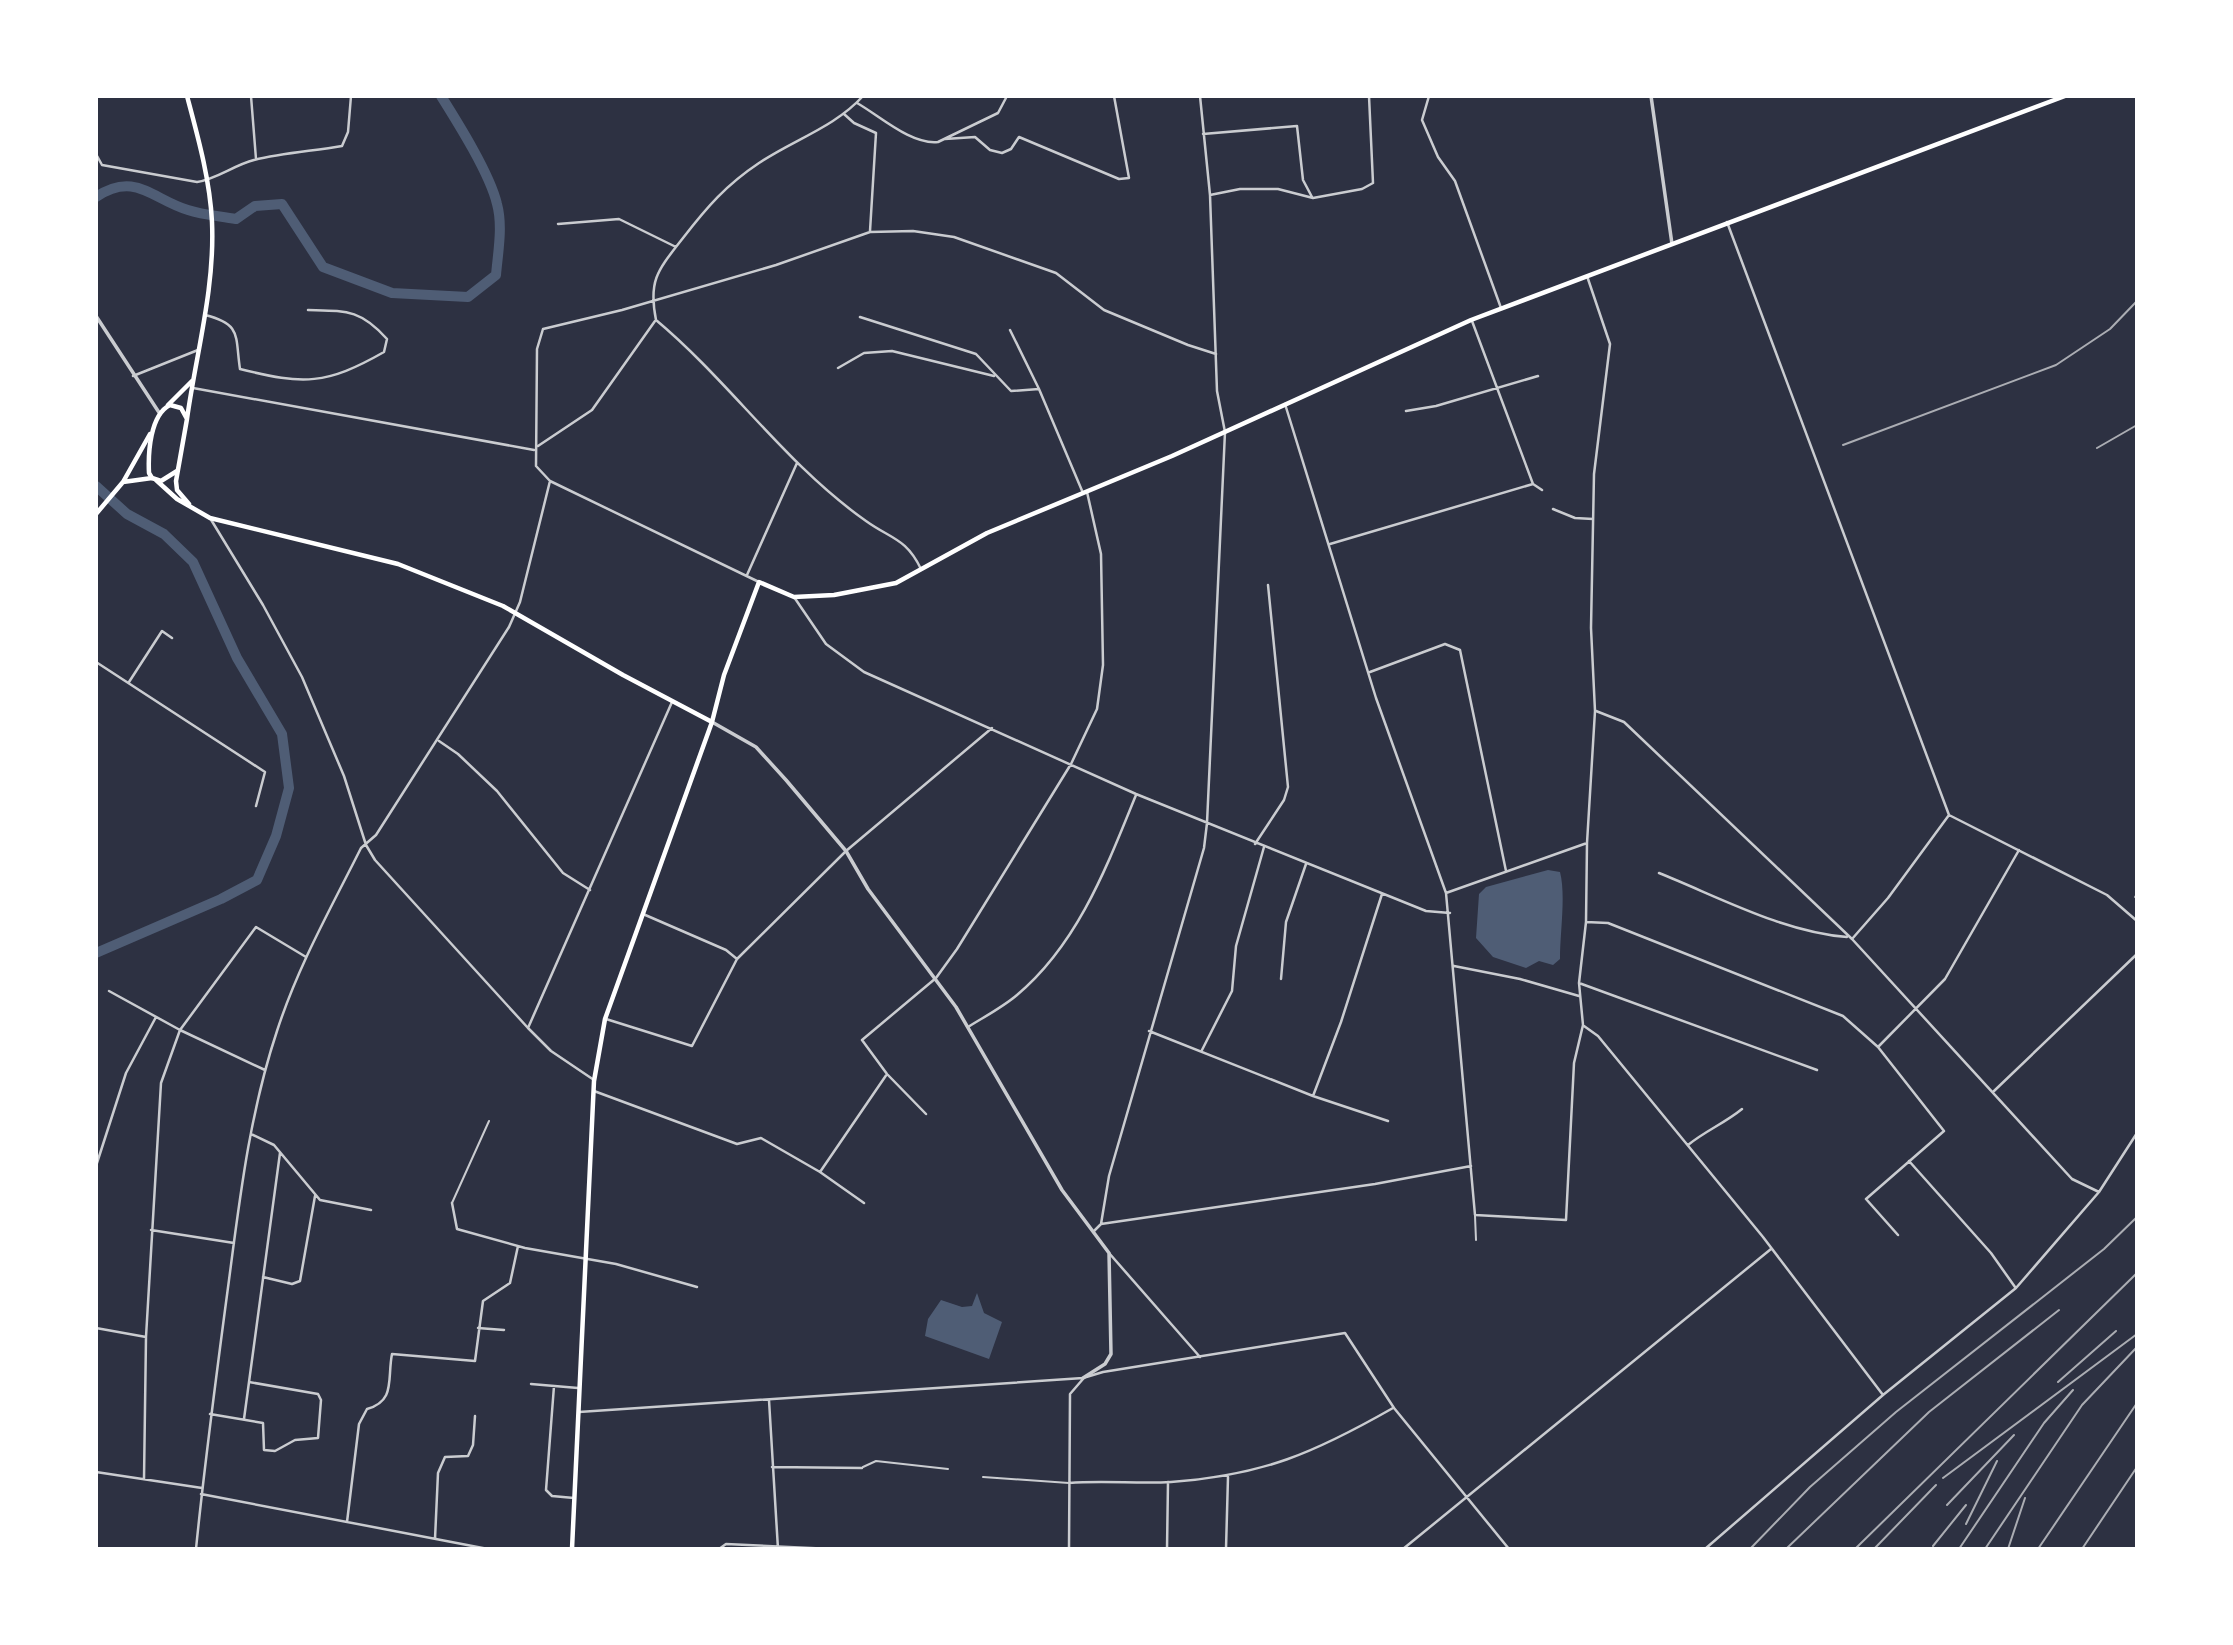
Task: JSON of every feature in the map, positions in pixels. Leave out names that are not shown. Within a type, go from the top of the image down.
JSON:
[{"type":"main road","points":[[187,96],[208,180],[212,224],[211,274],[177,471],[177,489],[194,509]]},
{"type":"main road","points":[[572,1549],[594,1081],[605,1019],[712,722],[724,675],[758,582],[794,597],[876,589],[896,583],[987,533],[1226,432],[1471,320],[2065,96]]},
{"type":"main road","points":[[96,514],[121,484],[160,414],[192,381]]},
{"type":"main road","points":[[166,406],[181,408],[187,419]]},
{"type":"main road","points":[[154,428],[148,464],[154,479],[165,490],[209,518],[398,564],[516,612],[712,722]]},
{"type":"main road","points":[[121,484],[166,480],[177,471]]},
{"type":"street","points":[[251,96],[256,160]]},
{"type":"street","points":[[96,154],[102,165],[197,182],[208,180],[236,166],[256,160],[342,146],[348,132],[351,96]]},
{"type":"street","points":[[863,96],[844,114],[760,162],[719,192],[657,274],[650,295],[656,320],[797,463],[865,521],[911,548],[921,569]]},
{"type":"street","points":[[857,103],[913,138],[929,144],[946,139],[998,113],[1007,96]]},
{"type":"street","points":[[946,139],[975,137],[990,150],[1002,153],[1011,149],[1019,137],[1119,179],[1129,178],[1114,96]]},
{"type":"street","points":[[1094,1231],[1101,1224],[1109,1176],[1204,848],[1207,823],[1226,432],[1217,391],[1210,195],[1200,96]]},
{"type":"street","points":[[1210,195],[1240,189],[1278,189],[1313,198],[1362,189],[1373,183],[1369,96]]},
{"type":"street","points":[[1429,96],[1422,120],[1438,158],[1455,181],[1501,308]]},
{"type":"street","points":[[1651,96],[1672,244]]},
{"type":"street","points":[[844,114],[854,123],[876,133],[870,232]]},
{"type":"street","points":[[1203,134],[1297,126],[1303,180],[1313,198]]},
{"type":"street","points":[[558,224],[619,219],[676,247]]},
{"type":"street","points":[[1727,222],[1949,816],[2107,895],[2137,921]]},
{"type":"street","points":[[758,582],[550,481],[536,466],[537,349],[543,329],[776,265],[870,232],[914,231],[966,241],[1056,273],[1104,310],[1188,345],[1217,354]]},
{"type":"street","points":[[1285,404],[1376,698],[1446,893],[1450,913],[1475,1215],[1566,1220],[1574,1063],[1583,1025],[1579,983],[1586,922],[1587,843],[1595,711],[1591,628],[1594,474],[1610,344],[1587,276]]},
{"type":"street","points":[[205,315],[226,320],[234,330],[240,369],[284,380],[327,380],[349,372],[384,352],[387,339],[370,321],[350,311],[307,310]]},
{"type":"street","points":[[96,316],[160,414]]},
{"type":"street","points":[[860,317],[976,354],[1011,391],[1039,389]]},
{"type":"street","points":[[191,388],[536,448],[592,410],[614,384],[626,360],[656,320]]},
{"type":"street","points":[[1471,320],[1533,484],[1542,490]]},
{"type":"street","points":[[926,1114],[887,1074],[862,1040],[936,978],[1018,853],[1071,764],[1097,709],[1103,665],[1101,554],[1085,493],[1010,330]]},
{"type":"street","points":[[133,376],[199,350]]},
{"type":"street","points":[[838,368],[864,353],[892,351],[998,377]]},
{"type":"street","points":[[1406,411],[1436,406],[1538,376]]},
{"type":"street","points":[[746,576],[797,463]]},
{"type":"street","points":[[196,1549],[210,1415],[234,1243],[251,1134],[265,1070],[306,957],[361,848],[376,835],[516,612],[550,481]]},
{"type":"street","points":[[1329,544],[1533,484]]},
{"type":"street","points":[[1553,509],[1574,518],[1593,519]]},
{"type":"street","points":[[209,518],[244,572],[302,677],[344,776],[366,845],[391,879],[528,1028],[551,1051],[594,1081]]},
{"type":"street","points":[[1255,844],[1284,800],[1288,787],[1268,585]]},
{"type":"street","points":[[794,597],[826,644],[864,672],[1136,794],[1255,844],[1426,911],[1450,913]]},
{"type":"street","points":[[128,683],[162,631],[172,638]]},
{"type":"street","points":[[1370,672],[1445,644],[1460,650],[1506,872]]},
{"type":"street","points":[[96,662],[265,772],[256,806]]},
{"type":"street","points":[[528,1028],[672,701]]},
{"type":"street","points":[[1595,711],[1624,722],[1850,938],[1994,1091],[2072,1179],[2099,1192]]},
{"type":"street","points":[[712,722],[756,747],[846,851],[868,890],[936,978],[968,1027],[1062,1190],[1110,1253],[1200,1357]]},
{"type":"street","points":[[605,1019],[692,1046],[737,959],[846,851],[992,728]]},
{"type":"street","points":[[438,740],[458,754],[494,788],[563,873],[590,890]]},
{"type":"street","points":[[968,1027],[1017,995],[1061,950],[1103,876],[1136,794]]},
{"type":"street","points":[[1850,938],[1888,898],[1949,816]]},
{"type":"street","points":[[1446,893],[1587,843]]},
{"type":"street","points":[[1202,1050],[1231,991],[1236,946],[1264,847]]},
{"type":"street","points":[[1878,1047],[1945,979],[2019,850]]},
{"type":"street","points":[[1281,979],[1286,922],[1306,864]]},
{"type":"street","points":[[1659,873],[1790,924],[1823,935],[1850,938]]},
{"type":"street","points":[[1313,1096],[1341,1022],[1382,894]]},
{"type":"street","points":[[641,913],[726,950],[737,959]]},
{"type":"street","points":[[1586,922],[1608,923],[1843,1016],[1878,1047],[1944,1131],[1866,1199],[1898,1235]]},
{"type":"street","points":[[144,1479],[146,1337],[161,1083],[180,1030],[256,926],[306,957]]},
{"type":"street","points":[[1994,1091],[2137,954]]},
{"type":"street","points":[[1454,966],[1579,996]]},
{"type":"street","points":[[1579,983],[1817,1070]]},
{"type":"street","points":[[109,990],[180,1030],[265,1070]]},
{"type":"street","points":[[96,1166],[126,1073],[157,1017]]},
{"type":"street","points":[[1583,1025],[1598,1036],[1688,1145],[1883,1395]]},
{"type":"street","points":[[1149,1031],[1313,1096],[1388,1121]]},
{"type":"street","points":[[820,1171],[887,1074]]},
{"type":"street","points":[[594,1091],[737,1144],[761,1138],[820,1171],[864,1202]]},
{"type":"street","points":[[1688,1145],[1709,1128],[1730,1119],[1742,1109]]},
{"type":"street","points":[[1705,1549],[1883,1395],[2015,1288],[2099,1192],[2137,1133]]},
{"type":"street","points":[[251,1134],[274,1145],[320,1200],[371,1210]]},
{"type":"street","points":[[244,1419],[281,1153]]},
{"type":"street","points":[[1909,1161],[1991,1253],[2015,1288]]},
{"type":"street","points":[[1101,1224],[1335,1190],[1472,1166]]},
{"type":"street","points":[[263,1277],[292,1284],[300,1281],[316,1194]]},
{"type":"street","points":[[452,1203],[457,1229],[518,1246],[615,1264],[697,1287]]},
{"type":"street","points":[[151,1230],[234,1243]]},
{"type":"street","points":[[348,1522],[359,1424],[367,1409],[379,1406],[387,1399],[392,1354],[475,1361],[483,1301],[513,1279],[518,1246]]},
{"type":"street","points":[[1403,1549],[1771,1249]]},
{"type":"street","points":[[1069,1549],[1070,1394],[1083,1378],[1105,1364],[1111,1354],[1110,1253]]},
{"type":"street","points":[[96,1328],[146,1337]]},
{"type":"street","points":[[478,1328],[505,1330]]},
{"type":"street","points":[[579,1412],[1083,1378],[1103,1372],[1345,1334],[1394,1408],[1509,1549]]},
{"type":"street","points":[[210,1415],[244,1419],[264,1425],[264,1450],[275,1451],[295,1440],[316,1439],[319,1436],[321,1400],[318,1394],[249,1382]]},
{"type":"street","points":[[531,1384],[581,1388]]},
{"type":"street","points":[[554,1386],[546,1490],[552,1496],[574,1498]]},
{"type":"street","points":[[769,1400],[778,1548]]},
{"type":"street","points":[[1069,1483],[1168,1482],[1228,1477],[1273,1466],[1332,1442],[1394,1408]]},
{"type":"street","points":[[435,1539],[438,1473],[445,1457],[468,1455],[473,1445],[475,1416]]},
{"type":"street","points":[[772,1467],[862,1468]]},
{"type":"street","points":[[96,1472],[202,1488]]},
{"type":"street","points":[[1226,1549],[1228,1477]]},
{"type":"street","points":[[1167,1549],[1168,1482]]},
{"type":"street","points":[[201,1494],[488,1549]]},
{"type":"street","points":[[719,1549],[726,1544],[832,1549]]},
{"type":"lane","points":[[452,1203],[489,1121]]},
{"type":"lane","points":[[1475,1215],[1476,1240]]},
{"type":"lane","points":[[862,1468],[876,1461],[948,1469]]},
{"type":"lane","points":[[983,1477],[1069,1483]]},
{"type":"water","points":[[1548,870],[1560,872],[1562,881],[1560,959],[1553,965],[1539,961],[1526,968],[1493,957],[1476,938],[1479,894],[1486,887]]},
{"type":"water","points":[[977,1293],[984,1313],[1002,1322],[989,1359],[925,1336],[928,1319],[941,1300],[962,1307],[972,1306]]},
{"type":"waterway","points":[[96,197],[110,190],[133,187],[188,210],[236,219],[255,206],[282,204],[323,267],[392,293],[468,297],[496,275],[500,239],[499,212],[481,164],[441,96]]},
{"type":"waterway","points":[[96,486],[127,514],[164,534],[193,562],[237,658],[282,734],[289,788],[276,836],[257,880],[221,899],[96,953]]},
{"type":"railway","points":[[1843,445],[2056,365],[2110,329],[2137,301]]},
{"type":"railway","points":[[2097,448],[2137,425]]},
{"type":"railway","points":[[1750,1549],[1810,1487],[1896,1412],[2104,1249],[2137,1217]]},
{"type":"railway","points":[[1855,1549],[2137,1273]]},
{"type":"railway","points":[[1786,1549],[1929,1412],[2059,1310]]},
{"type":"railway","points":[[2058,1382],[2116,1331]]},
{"type":"railway","points":[[1943,1478],[2137,1334]]},
{"type":"railway","points":[[1985,1549],[2082,1405],[2137,1347]]},
{"type":"railway","points":[[1959,1549],[2044,1423],[2073,1390]]},
{"type":"railway","points":[[2038,1549],[2137,1403]]},
{"type":"railway","points":[[1947,1505],[2014,1435]]},
{"type":"railway","points":[[1966,1524],[1997,1461]]},
{"type":"railway","points":[[2082,1549],[2137,1467]]},
{"type":"railway","points":[[1874,1549],[1936,1485]]},
{"type":"railway","points":[[2008,1549],[2025,1498]]},
{"type":"railway","points":[[1933,1546],[1966,1505]]},
{"type":"railway","points":[[2135,1549],[2137,1545]]}]
